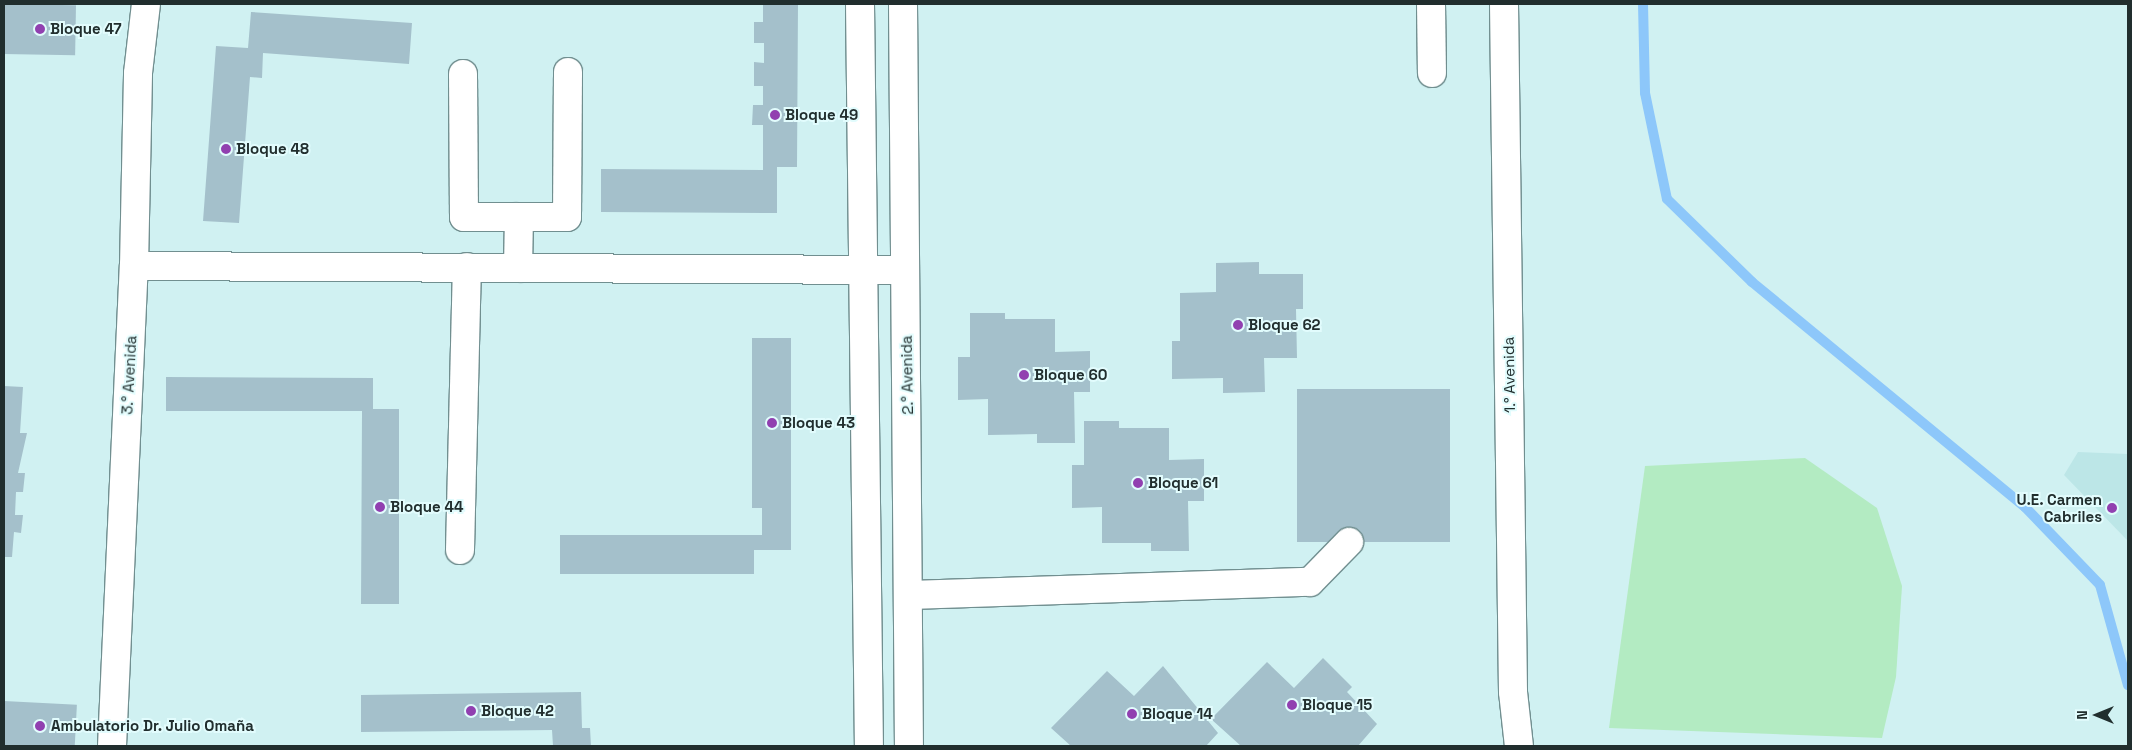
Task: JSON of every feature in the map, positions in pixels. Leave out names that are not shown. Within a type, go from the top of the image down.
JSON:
[{"type":"street","name":"3.° Avenida","points":[[112,746],[134,266],[138,73],[146,4]]},
{"type":"street","points":[[860,4],[861,269],[869,746]]},
{"type":"street","name":"2.° Avenida","points":[[903,4],[909,746]]},
{"type":"street","points":[[1431,4],[1432,73]]},
{"type":"street","name":"1.° Avenida","points":[[1504,4],[1513,692],[1519,746]]},
{"type":"street","points":[[463,74],[464,217],[567,217],[568,72]]},
{"type":"street","points":[[518,268],[519,217]]},
{"type":"street","points":[[134,266],[905,270]]},
{"type":"street","points":[[460,550],[468,267]]},
{"type":"street","points":[[908,595],[1310,582],[1349,542]]},
{"type":"shaded area","name":"U.E. Carmen Cabriles","points":[[2078,452],[2128,454],[2128,541],[2064,475]]},
{"type":"green space","points":[[1805,458],[1877,508],[1902,586],[1896,677],[1882,738],[1609,728],[1645,466]]},
{"type":"building","name":"Bloque 47","points":[[4,4],[76,5],[75,55],[4,54]]},
{"type":"building","name":"Bloque 49","points":[[763,4],[798,4],[797,167],[777,167],[777,213],[601,212],[601,169],[763,170],[763,125],[752,125],[753,105],[763,105],[763,86],[754,86],[754,62],[764,63],[764,43],[754,43],[754,22],[763,22]]},
{"type":"building","name":"Bloque 48","points":[[251,12],[412,23],[409,64],[263,53],[262,78],[250,77],[239,223],[203,221],[216,46],[248,48]]},
{"type":"building","name":"Bloque 62","points":[[1259,262],[1259,274],[1303,274],[1303,309],[1296,309],[1297,358],[1264,358],[1265,392],[1223,393],[1223,378],[1172,379],[1172,341],[1180,341],[1180,293],[1216,292],[1216,263]]},
{"type":"building","name":"Bloque 60","points":[[970,313],[1005,313],[1005,319],[1055,319],[1055,352],[1090,351],[1090,392],[1074,392],[1075,443],[1037,443],[1037,434],[988,435],[988,399],[958,400],[958,357],[970,357]]},
{"type":"building","name":"Bloque 43","points":[[752,338],[791,338],[791,550],[754,550],[754,574],[560,574],[560,535],[762,535],[762,508],[752,508]]},
{"type":"building","name":"Bloque 44","points":[[166,377],[373,378],[373,409],[399,409],[399,604],[361,604],[362,411],[166,411]]},
{"type":"building","points":[[4,386],[23,387],[20,433],[27,433],[18,473],[25,473],[23,492],[16,492],[15,515],[23,515],[21,533],[14,532],[12,557],[4,557]]},
{"type":"building","points":[[1297,389],[1450,389],[1450,542],[1297,542]]},
{"type":"building","name":"Bloque 61","points":[[1084,421],[1119,421],[1119,428],[1169,428],[1169,460],[1204,459],[1204,501],[1188,501],[1189,551],[1151,551],[1151,543],[1102,543],[1102,507],[1072,508],[1072,465],[1084,465]]},
{"type":"building","name":"Bloque 15","points":[[1323,658],[1352,687],[1347,692],[1377,724],[1358,746],[1241,746],[1211,719],[1267,662],[1294,688]]},
{"type":"building","name":"Bloque 14","points":[[1163,666],[1218,733],[1206,746],[1071,746],[1051,728],[1107,671],[1134,696]]},
{"type":"building","name":"Bloque 42","points":[[581,692],[582,728],[590,728],[591,746],[553,746],[552,730],[361,732],[361,695]]},
{"type":"building","name":"Ambulatorio Dr. Julio Omaña","points":[[4,701],[77,705],[75,746],[4,746]]},
{"type":"waterway","points":[[1643,4],[1645,93],[1667,199],[1752,282],[2025,507],[2100,585],[2128,685]]},
{"type":"place","name":"Bloque 47","points":[[40,29]]},
{"type":"place","name":"Bloque 49","points":[[775,115]]},
{"type":"place","name":"Bloque 48","points":[[226,149]]},
{"type":"place","name":"Bloque 62","points":[[1238,325]]},
{"type":"place","name":"Bloque 60","points":[[1024,375]]},
{"type":"place","name":"Bloque 43","points":[[772,423]]},
{"type":"place","name":"Bloque 61","points":[[1138,483]]},
{"type":"place","name":"Bloque 44","points":[[380,507]]},
{"type":"place","name":"U.E. Carmen Cabriles","points":[[2112,508]]},
{"type":"place","name":"Bloque 15","points":[[1292,705]]},
{"type":"place","name":"Bloque 42","points":[[471,711]]},
{"type":"place","name":"Bloque 14","points":[[1132,714]]},
{"type":"place","name":"Ambulatorio Dr. Julio Omaña","points":[[40,726]]}]
